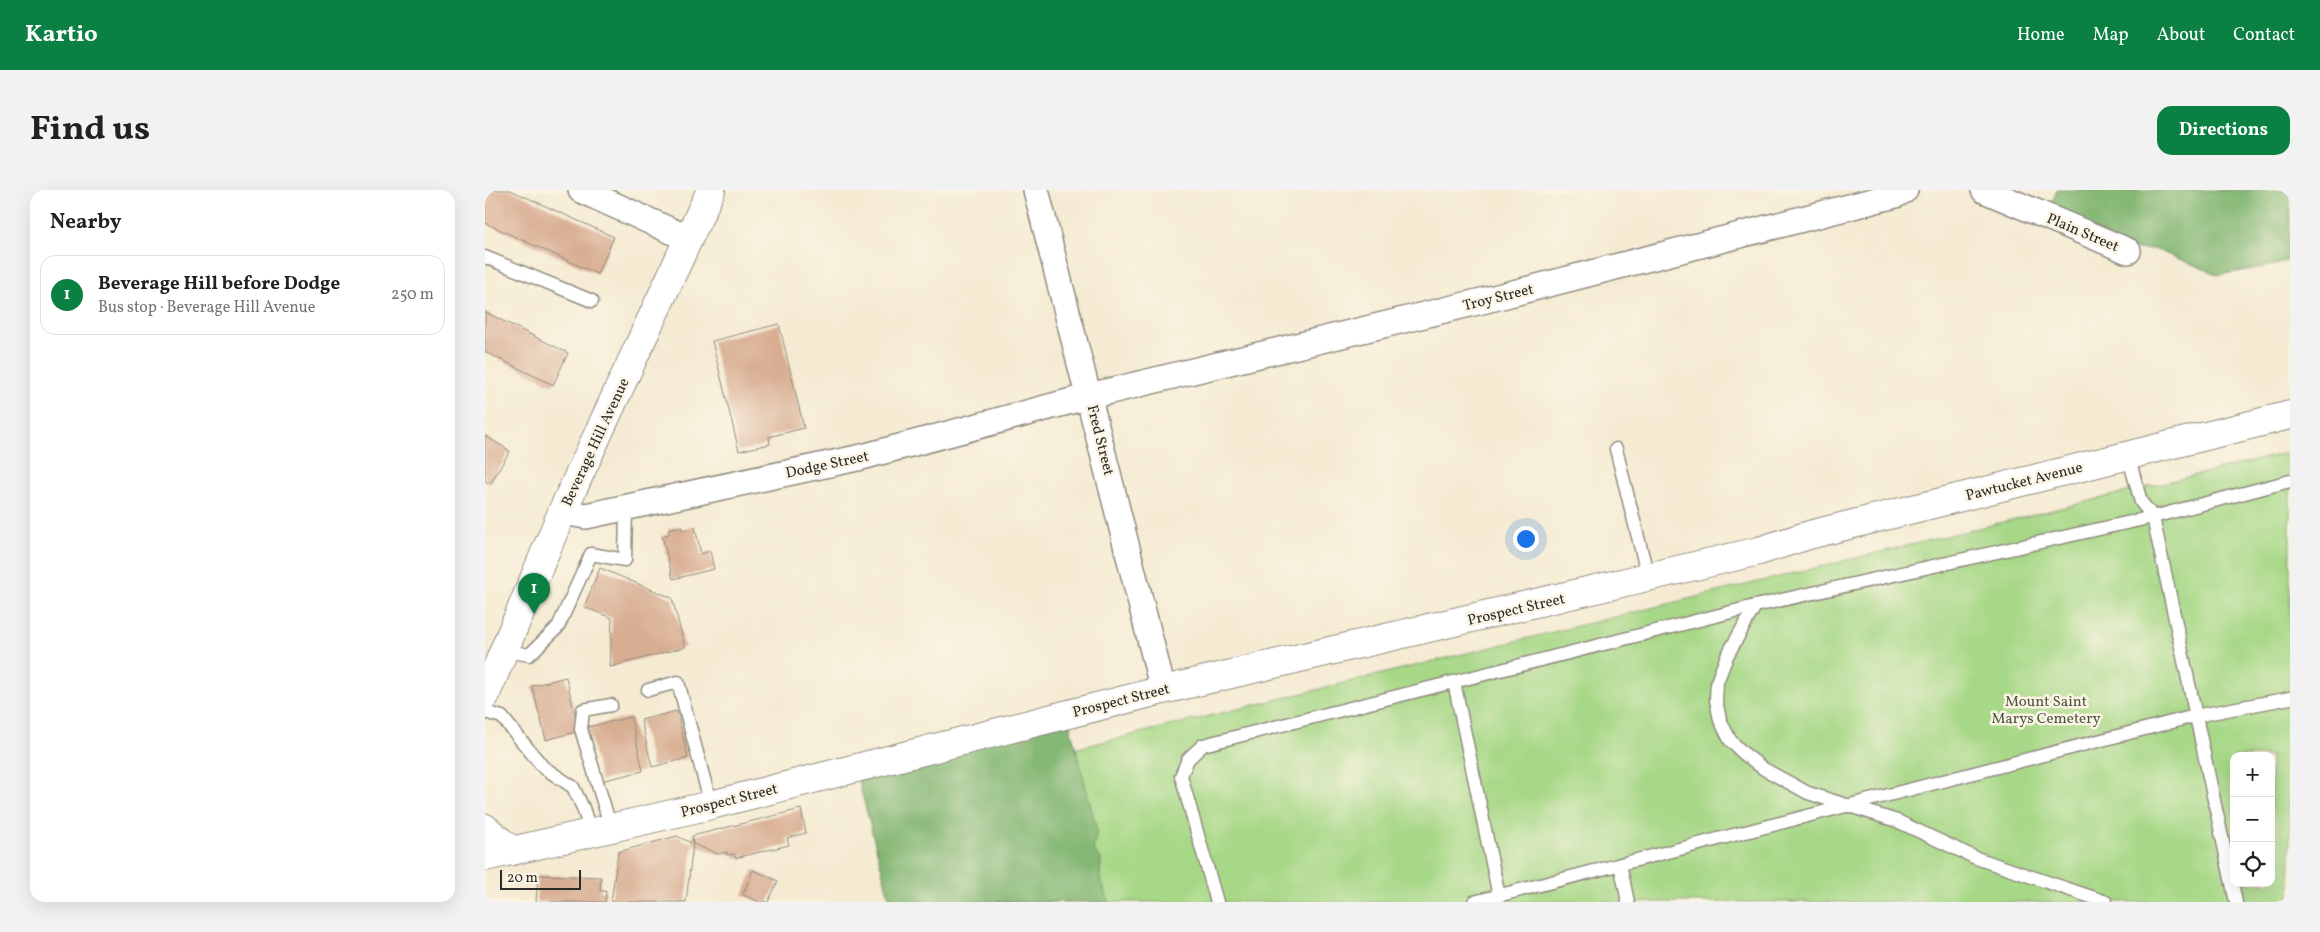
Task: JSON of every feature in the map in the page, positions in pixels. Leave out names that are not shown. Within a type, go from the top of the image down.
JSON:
[{"type":"main road","name":"Beverage Hill Avenue","points":[[485,696],[562,512],[711,190]]},
{"type":"main road","name":"Pawtucket Avenue","points":[[1759,551],[1809,535],[2290,415]]},
{"type":"main road","name":"Prospect Street","points":[[485,857],[711,805],[1163,690],[1759,551]]},
{"type":"main road","points":[[485,828],[512,852]]},
{"type":"street","points":[[581,190],[689,239]]},
{"type":"street","name":"Fred Street","points":[[1036,190],[1090,396],[1163,690]]},
{"type":"street","name":"Troy Street","points":[[1090,396],[1490,299],[1896,195],[1905,190]]},
{"type":"street","name":"Plain Street","points":[[1984,190],[2128,251]]},
{"type":"street","name":"Dodge Street","points":[[562,512],[586,516],[862,457],[1090,396]]},
{"type":"lane","points":[[485,257],[592,301]]},
{"type":"lane","points":[[1616,449],[1648,577]]},
{"type":"lane","points":[[2129,455],[2141,502],[2153,517],[2236,902]]},
{"type":"lane","points":[[1217,902],[1181,776],[1187,759],[1203,745],[1755,606],[2153,517],[2290,481]]},
{"type":"lane","points":[[504,650],[529,655],[558,627],[591,554],[625,560],[626,507]]},
{"type":"lane","points":[[1755,606],[1742,626],[1717,682],[1716,700],[1720,720],[1731,740],[1764,769],[1808,793],[1897,821],[1976,858],[2106,902]]},
{"type":"lane","points":[[648,690],[678,682],[711,805]]},
{"type":"lane","points":[[1453,682],[1499,896]]},
{"type":"lane","points":[[1474,902],[2195,716],[2290,698]]},
{"type":"lane","points":[[601,831],[581,729],[583,710],[611,704]]},
{"type":"lane","points":[[485,712],[502,717],[543,767],[573,786],[583,808],[601,831]]},
{"type":"lane","points":[[1620,864],[1628,902]]},
{"type":"green space","points":[[2057,190],[2290,190],[2290,259],[2276,265],[2219,275],[2154,249],[2129,249],[2047,214]]},
{"type":"green space","name":"Mount Saint Marys Cemetery","points":[[2290,452],[2290,902],[918,902],[972,774]]},
{"type":"green space","points":[[1068,718],[1097,830],[1093,849],[1101,859],[1100,879],[1109,902],[890,901],[856,771]]},
{"type":"building","points":[[485,190],[510,190],[614,237],[597,274],[485,223]]},
{"type":"building","points":[[485,312],[568,353],[553,385],[485,352]]},
{"type":"building","points":[[779,324],[804,428],[769,437],[770,444],[739,451],[712,341]]},
{"type":"building","points":[[485,436],[510,451],[490,484],[485,481]]},
{"type":"building","points":[[681,526],[682,530],[695,527],[701,554],[710,551],[714,569],[673,579],[662,536],[669,534],[668,529]]},
{"type":"building","points":[[600,568],[672,598],[685,647],[610,667],[612,618],[584,607]]},
{"type":"building","points":[[566,677],[579,731],[546,740],[532,686]]},
{"type":"building","points":[[677,711],[688,758],[652,767],[641,720]]},
{"type":"building","points":[[631,717],[643,771],[601,781],[588,727]]},
{"type":"building","points":[[801,809],[806,833],[787,838],[789,845],[735,858],[734,854],[727,855],[727,852],[718,854],[693,844],[692,836]]},
{"type":"building","points":[[677,836],[693,844],[686,902],[611,902],[618,852]]},
{"type":"building","points":[[753,870],[778,881],[768,902],[760,902],[743,895]]},
{"type":"building","points":[[538,875],[601,877],[600,891],[606,891],[605,902],[536,902]]},
{"type":"place","name":"Beverage Hill before Dodge","points":[[534,614]]}]
